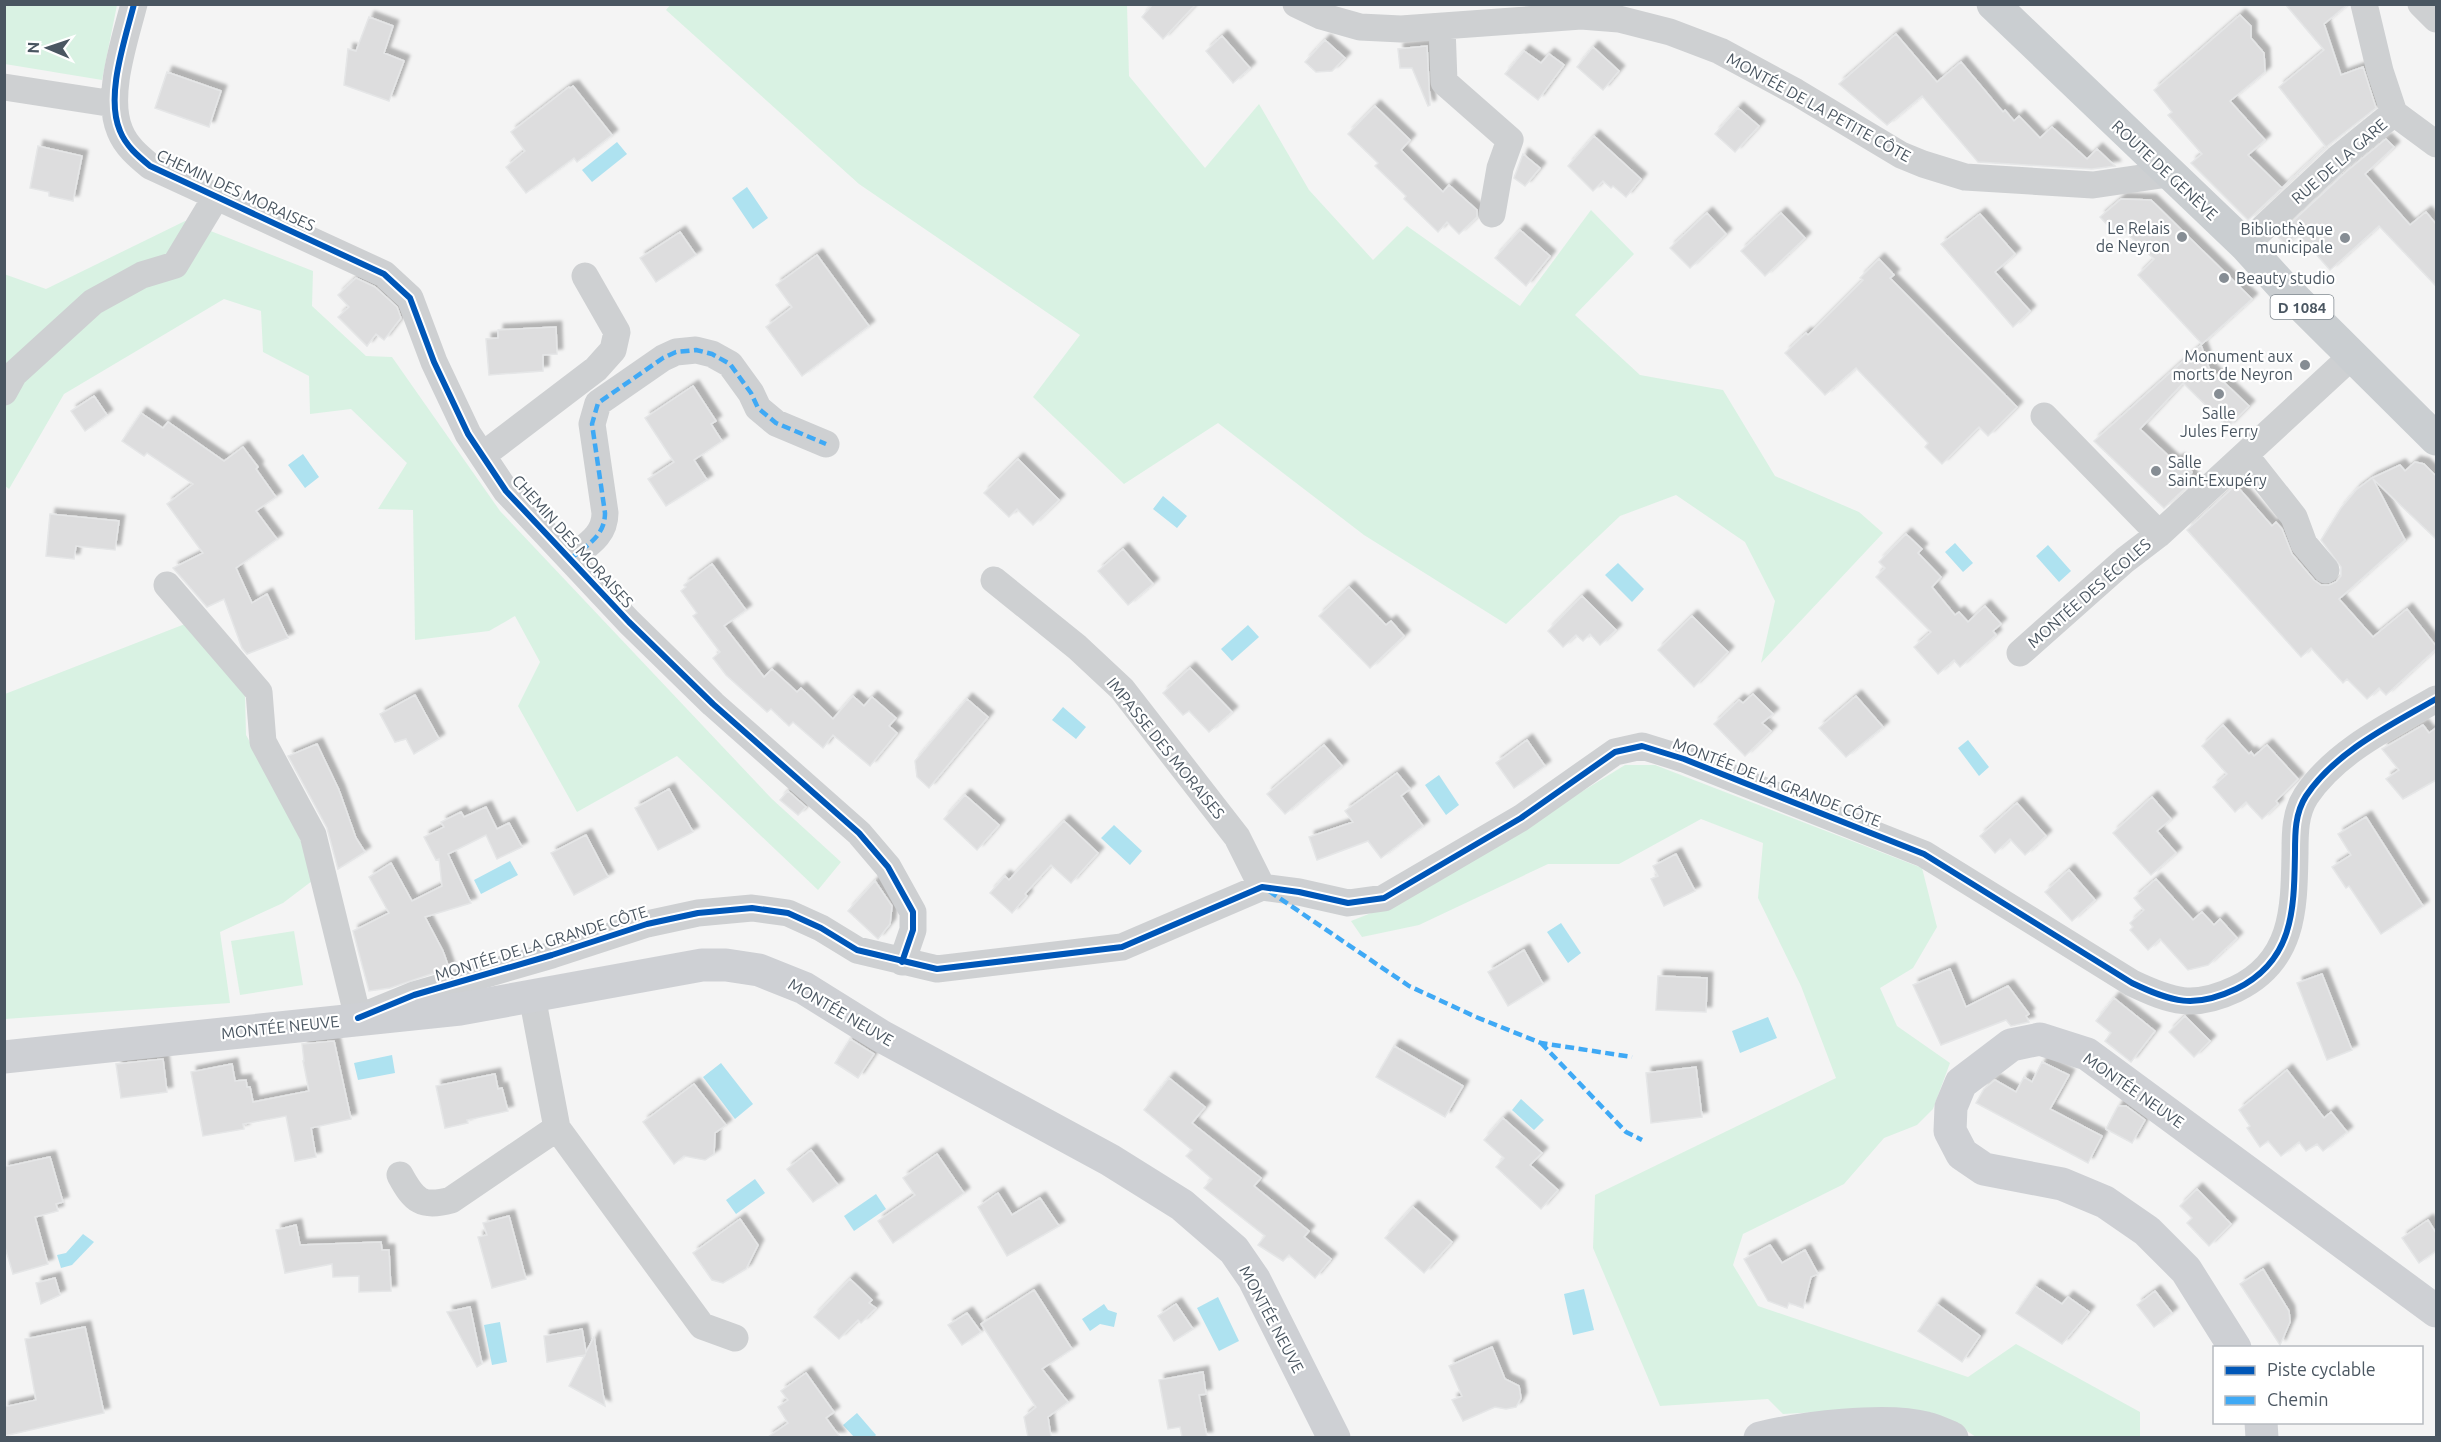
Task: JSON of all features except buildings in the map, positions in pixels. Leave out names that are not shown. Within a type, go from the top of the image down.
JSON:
[{"type":"main road","name":"ROUTE DE GENÈVE","points":[[1993,4],[2245,245],[2285,289],[2436,439]]},
{"type":"street","points":[[4,87],[114,104],[118,74],[134,4]]},
{"type":"street","name":"MONTÉE DE LA PETITE CÔTE","points":[[1296,4],[1321,16],[1360,27],[1401,29],[1581,16],[1619,19],[1670,32],[1720,51],[1797,92],[1901,155],[1923,165],[1965,177],[2063,185],[2093,185],[2169,174]]},
{"type":"street","points":[[2364,4],[2380,71],[2394,113]]},
{"type":"street","points":[[2421,4],[2436,19]]},
{"type":"street","points":[[1442,26],[1444,82],[1510,140],[1500,168],[1492,214]]},
{"type":"street","name":"CHEMIN DES MORAISES","points":[[114,104],[120,131],[132,151],[150,166],[384,274],[410,298],[434,362],[468,434],[506,491],[629,622],[704,696],[859,833],[888,867],[913,912],[910,964]]},
{"type":"street","name":"RUE DE LA GARE","points":[[2245,245],[2337,159],[2394,113],[2436,144]]},
{"type":"street","points":[[4,392],[14,374],[93,302],[142,276],[175,265],[216,197]]},
{"type":"street","points":[[483,455],[596,369],[613,350],[617,332],[585,276]]},
{"type":"street","points":[[570,559],[598,537],[605,525],[606,513],[592,424],[598,402],[663,358],[676,352],[696,350],[712,354],[730,364],[751,393],[758,408],[776,423],[826,444]]},
{"type":"street","name":"MONTÉE DES ÉCOLES","points":[[2020,653],[2125,560],[2158,534],[2352,356]]},
{"type":"street","name":"MONTÉE DES ÉCOLES","points":[[2044,417],[2158,534]]},
{"type":"street","points":[[2245,454],[2294,518],[2304,544],[2326,570]]},
{"type":"street","name":"IMPASSE DES MORAISES","points":[[994,579],[1077,647],[1122,689],[1237,837],[1262,886]]},
{"type":"street","points":[[167,585],[259,692],[263,742],[313,836],[358,1018]]},
{"type":"street","name":"MONTÉE DE LA GRANDE CÔTE","points":[[358,1018],[414,994],[552,955],[647,924],[698,913],[752,908],[788,913],[821,928],[857,950],[937,969],[1122,947],[1262,886],[1299,891],[1348,903],[1384,898],[1521,818],[1615,752],[1642,746],[1684,759],[1924,854],[2132,983],[2162,997],[2189,1003],[2222,996],[2240,987],[2260,973],[2276,957],[2290,928],[2295,823],[2305,796],[2328,771],[2365,739],[2436,699]]},
{"type":"street","name":"MONTÉE NEUVE","points":[[4,1057],[460,1009],[702,965],[726,965],[759,970],[804,988],[881,1036],[1110,1160],[1182,1205],[1234,1250],[1254,1279],[1334,1437]]},
{"type":"street","points":[[532,996],[557,1128],[702,1326],[735,1338]]},
{"type":"street","name":"MONTÉE NEUVE","points":[[2234,1346],[2186,1270],[2139,1225],[2105,1202],[2078,1190],[2062,1184],[1983,1169],[1962,1154],[1950,1131],[1951,1107],[1961,1083],[2011,1046],[2040,1039],[2087,1054],[2436,1311]]},
{"type":"street","points":[[400,1175],[411,1195],[423,1202],[433,1205],[451,1200],[557,1128]]},
{"type":"street","points":[[1760,1437],[1810,1429],[1880,1424],[1924,1428],[1952,1437]]},
{"type":"green space","points":[[671,4],[1127,5],[1129,76],[1205,168],[1259,104],[1309,190],[1373,260],[1407,226],[1520,306],[1591,210],[1634,254],[1575,315],[1640,375],[1723,390],[1775,476],[1859,512],[1883,533],[1761,663],[1775,601],[1745,542],[1676,495],[1620,516],[1506,624],[1364,535],[1218,423],[1124,484],[1033,397],[1080,335],[859,184],[666,10]]},
{"type":"green space","points":[[4,5],[117,5],[102,80],[5,64]]},
{"type":"green space","points":[[185,221],[313,271],[312,306],[366,356],[392,357],[500,511],[772,799],[841,862],[818,890],[677,756],[577,812],[518,706],[540,662],[515,616],[489,631],[415,640],[413,510],[378,509],[407,463],[351,409],[310,414],[309,376],[263,352],[261,311],[224,299],[64,394],[9,489],[4,485],[4,274],[46,289]]},
{"type":"green space","points":[[185,624],[245,694],[246,735],[297,827],[312,881],[283,903],[220,932],[230,1003],[5,1019],[5,694]]},
{"type":"green space","points":[[1625,765],[1655,765],[1922,868],[1937,927],[1913,968],[1880,988],[1897,1026],[1950,1063],[1933,1109],[1917,1125],[1884,1138],[1844,1184],[1743,1234],[1733,1265],[1758,1306],[1968,1377],[2016,1344],[2140,1412],[2140,1437],[1976,1437],[1955,1423],[1889,1408],[1783,1414],[1768,1399],[1660,1406],[1593,1248],[1595,1195],[1836,1078],[1801,986],[1758,898],[1763,843],[1701,819],[1619,864],[1548,864],[1419,925],[1362,937],[1351,921],[1409,898]]},
{"type":"green space","points":[[294,931],[303,985],[240,995],[231,941]]},
{"type":"water","points":[[617,142],[627,154],[592,182],[582,170]]},
{"type":"water","points":[[747,187],[768,218],[753,229],[732,198]]},
{"type":"water","points":[[303,454],[319,477],[305,488],[288,465]]},
{"type":"water","points":[[1163,496],[1187,516],[1177,528],[1153,509]]},
{"type":"water","points":[[1955,543],[1973,563],[1963,572],[1945,552]]},
{"type":"water","points":[[2048,545],[2071,571],[2059,582],[2036,556]]},
{"type":"water","points":[[1618,563],[1644,589],[1632,602],[1605,575]]},
{"type":"water","points":[[1248,625],[1259,637],[1232,661],[1221,649]]},
{"type":"water","points":[[1063,707],[1086,727],[1076,739],[1052,720]]},
{"type":"water","points":[[1968,740],[1989,767],[1979,776],[1958,748]]},
{"type":"water","points":[[1439,775],[1459,805],[1446,815],[1425,785]]},
{"type":"water","points":[[1114,825],[1142,851],[1130,865],[1101,838]]},
{"type":"water","points":[[510,861],[518,875],[481,894],[474,880]]},
{"type":"water","points":[[1561,923],[1581,953],[1568,963],[1547,932]]},
{"type":"water","points":[[1768,1017],[1777,1038],[1740,1053],[1732,1031]]},
{"type":"water","points":[[392,1055],[395,1073],[358,1080],[354,1063]]},
{"type":"water","points":[[721,1063],[753,1104],[735,1119],[703,1077]]},
{"type":"water","points":[[1521,1099],[1544,1120],[1534,1130],[1512,1110]]},
{"type":"water","points":[[755,1179],[765,1193],[736,1214],[726,1200]]},
{"type":"water","points":[[876,1194],[886,1209],[854,1231],[844,1216]]},
{"type":"water","points":[[83,1234],[94,1242],[72,1265],[61,1268],[57,1255],[66,1253]]},
{"type":"water","points":[[1584,1289],[1594,1330],[1573,1335],[1564,1294]]},
{"type":"water","points":[[1218,1297],[1239,1341],[1219,1351],[1197,1308]]},
{"type":"water","points":[[1104,1304],[1108,1310],[1117,1313],[1114,1327],[1100,1324],[1090,1331],[1082,1319]]},
{"type":"water","points":[[500,1322],[507,1362],[492,1365],[484,1325]]},
{"type":"water","points":[[857,1413],[876,1435],[874,1437],[854,1437],[843,1425]]},
{"type":"marked path","points":[[570,559],[594,539],[604,521],[605,513],[592,424],[598,403],[663,358],[676,352],[696,350],[712,354],[730,364],[751,393],[758,408],[776,423],[826,444]]},
{"type":"marked path","points":[[1269,891],[1409,986],[1476,1017],[1541,1043],[1632,1057]]},
{"type":"marked path","points":[[1541,1043],[1626,1132],[1642,1140]]},
{"type":"cycle path","points":[[134,4],[115,85],[116,117],[120,131],[129,146],[150,166],[384,274],[410,298],[434,362],[468,434],[506,491],[629,622],[713,704],[859,833],[888,867],[913,912],[913,930],[902,962]]},
{"type":"cycle path","points":[[358,1018],[414,995],[552,955],[647,924],[698,913],[752,908],[788,913],[821,928],[857,950],[937,969],[1122,947],[1262,887],[1299,892],[1348,903],[1384,898],[1521,818],[1615,752],[1642,746],[1684,759],[1924,854],[2132,983],[2171,999],[2195,1001],[2236,989],[2270,964],[2280,948],[2287,932],[2294,894],[2296,823],[2302,803],[2318,780],[2348,752],[2365,740],[2436,699]]},
{"type":"place","name":"Le Relais de Neyron","points":[[2182,237]]},
{"type":"place","name":"Bibliothèque municipale","points":[[2345,238]]},
{"type":"place","name":"Beauty studio","points":[[2224,278]]},
{"type":"place","name":"Monument aux morts de Neyron","points":[[2305,365]]},
{"type":"place","name":"Salle Jules Ferry","points":[[2219,394]]},
{"type":"place","name":"Salle Saint-Exupéry","points":[[2156,471]]}]
